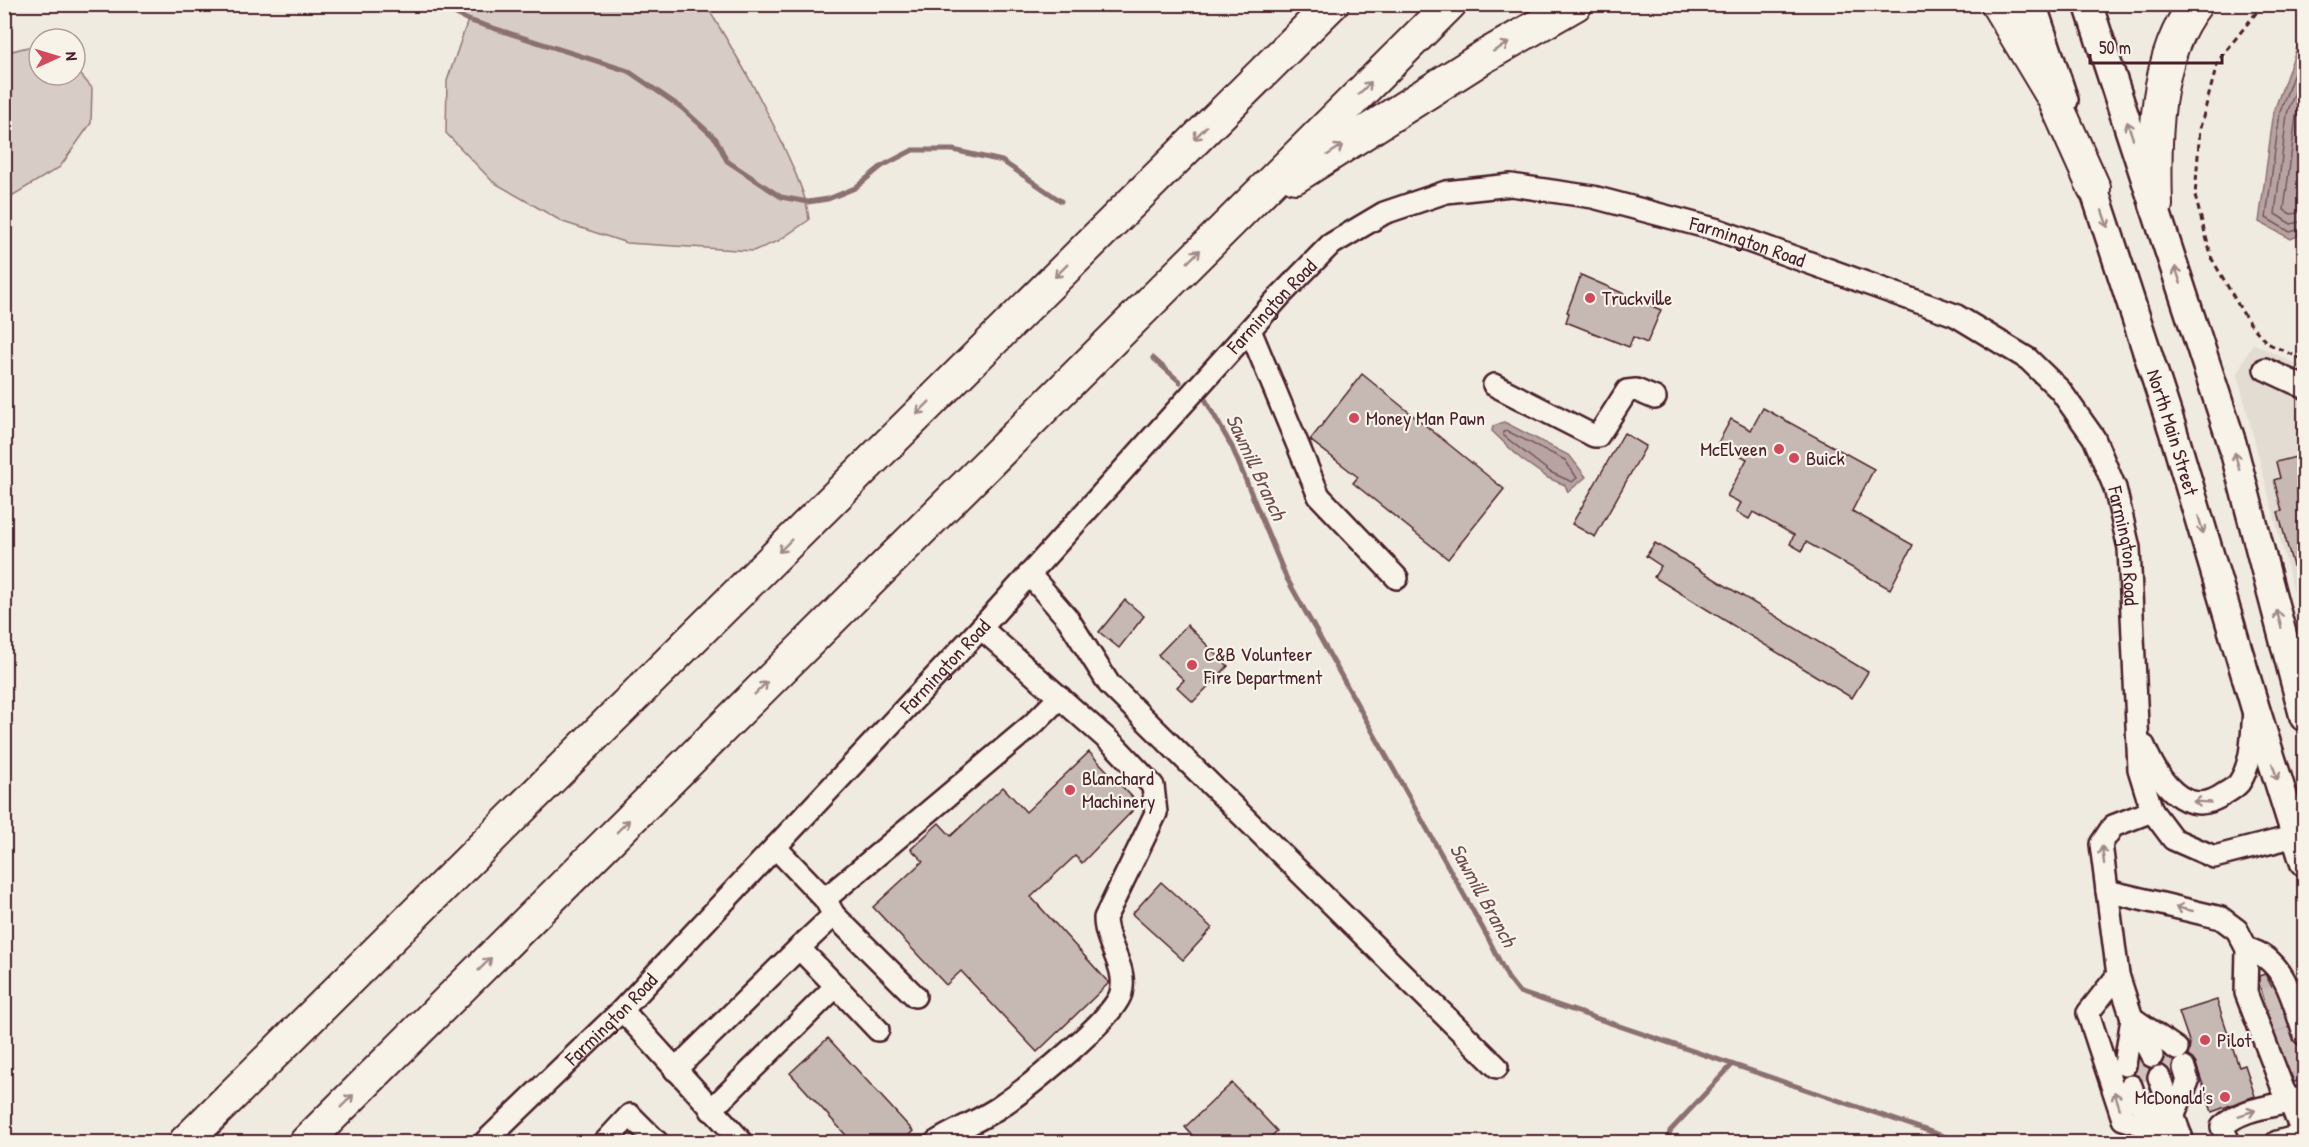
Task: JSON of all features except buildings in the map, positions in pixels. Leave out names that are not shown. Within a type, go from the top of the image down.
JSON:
[{"type":"highway","points":[[1226,107],[1305,4]]},
{"type":"highway","points":[[185,1143],[1332,4]]},
{"type":"highway","points":[[306,1143],[1450,4]]},
{"type":"highway","points":[[1234,217],[1380,121],[1485,56],[1576,4]]},
{"type":"highway","points":[[1997,4],[2054,99],[2094,188]]},
{"type":"highway","points":[[2156,205],[2154,147],[2159,102],[2171,52],[2196,4]]},
{"type":"main road","name":"North Main Street","points":[[2032,4],[2173,432],[2255,707],[2300,834],[2304,862]]},
{"type":"main road","points":[[2088,4],[2156,205],[2232,443],[2304,717]]},
{"type":"street","name":"Farmington Road","points":[[485,1143],[622,1010],[981,628],[1250,330],[1330,245],[1384,213],[1446,192],[1511,185],[1593,197],[1718,230],[1821,265],[1955,315],[2028,359],[2060,390],[2094,438],[2115,488],[2130,548],[2132,647],[2139,770],[2152,811],[2173,839],[2214,857],[2300,834]]},
{"type":"street","points":[[1250,330],[1319,496],[1396,578]]},
{"type":"street","points":[[2265,369],[2304,387]]},
{"type":"street","points":[[1494,385],[1594,436],[1598,436],[1627,391],[1636,390],[1655,398]]},
{"type":"street","points":[[1029,574],[1068,619],[1109,684],[1497,1067]]},
{"type":"street","points":[[936,1143],[1000,1107],[1052,1065],[1115,1007],[1121,993],[1122,979],[1118,958],[1105,932],[1105,918],[1156,813],[1153,786],[1116,747],[981,628]]},
{"type":"street","name":"Farmington Road","points":[[2132,647],[2143,746],[2156,775],[2183,800],[2212,802],[2239,784],[2249,762],[2255,707]]},
{"type":"street","points":[[675,1070],[799,948],[829,907],[1033,724],[1060,697]]},
{"type":"street","points":[[2152,811],[2113,826],[2101,843],[2118,975],[2132,1018],[2155,1067],[2176,1086],[2179,1132]]},
{"type":"street","points":[[775,847],[915,996]]},
{"type":"street","points":[[2107,891],[2221,918],[2237,930],[2247,949],[2246,993],[2280,993]]},
{"type":"street","points":[[799,948],[878,1030]]},
{"type":"street","points":[[2247,949],[2261,952],[2277,967],[2280,993],[2279,1018],[2290,1039],[2280,1066],[2297,1100],[2303,1135],[2277,1143]]},
{"type":"street","points":[[2118,975],[2088,1013],[2123,1119],[2179,1132]]},
{"type":"street","points":[[711,1110],[836,986]]},
{"type":"street","points":[[2280,993],[2279,1018],[2290,1039]]},
{"type":"street","points":[[622,1010],[742,1143]]},
{"type":"street","points":[[2132,1018],[2155,1067],[2151,1096],[2179,1132]]},
{"type":"street","points":[[2229,1143],[2222,1127],[2230,1119],[2248,1112],[2297,1100]]},
{"type":"street","points":[[604,1143],[630,1115],[657,1143]]},
{"type":"path","points":[[2263,4],[2218,61],[2200,128],[2195,196],[2212,259],[2247,320],[2267,343],[2304,360]]},
{"type":"shaded area","points":[[437,5],[706,5],[751,82],[782,142],[802,191],[809,220],[778,241],[753,251],[627,243],[563,222],[493,182],[446,133],[447,81],[468,20]]},
{"type":"shaded area","points":[[27,47],[27,87],[87,87],[87,82],[92,88],[91,123],[60,167],[5,200],[5,57],[12,51]]},
{"type":"shaded area","points":[[2253,343],[2304,368],[2304,632],[2237,373]]},
{"type":"water","points":[[2304,34],[2304,233],[2291,239],[2259,222],[2274,111],[2300,39]]},
{"type":"water","points":[[1504,422],[1570,456],[1586,477],[1568,492],[1565,485],[1548,478],[1521,459],[1492,431],[1493,426]]},
{"type":"waterway","name":"Sawmill Branch","points":[[437,4],[468,20],[628,71],[682,108],[716,139],[727,161],[781,197],[808,202],[828,199],[855,188],[882,166],[913,150],[953,150],[1002,161],[1061,201]]},
{"type":"waterway","name":"Sawmill Branch","points":[[1153,358],[1180,382]]},
{"type":"waterway","name":"Sawmill Branch","points":[[1205,399],[1232,447],[1286,577],[1487,936],[1508,978],[1519,992],[1961,1142]]},
{"type":"waterway","points":[[1668,1142],[1670,1131],[1731,1066]]},
{"type":"tunnel","points":[[2264,1000],[2284,994]]},
{"type":"tunnel","points":[[2271,1021],[2291,1014]]},
{"type":"tunnel","points":[[2278,1043],[2298,1037]]},
{"type":"tunnel","points":[[2165,1052],[2172,1072]]},
{"type":"tunnel","points":[[2285,1064],[2304,1057]]},
{"type":"tunnel","points":[[2138,1061],[2145,1081]]},
{"type":"place","name":"Truckville","points":[[1590,298]]},
{"type":"place","name":"Money Man Pawn","points":[[1354,418]]},
{"type":"place","name":"McElveen","points":[[1779,449]]},
{"type":"place","name":"Buick","points":[[1794,458]]},
{"type":"place","name":"C&B Volunteer Fire Department","points":[[1192,665]]},
{"type":"place","name":"Blanchard Machinery","points":[[1070,790]]},
{"type":"place","name":"Pilot","points":[[2205,1040]]},
{"type":"place","name":"McDonald's","points":[[2225,1097]]}]
